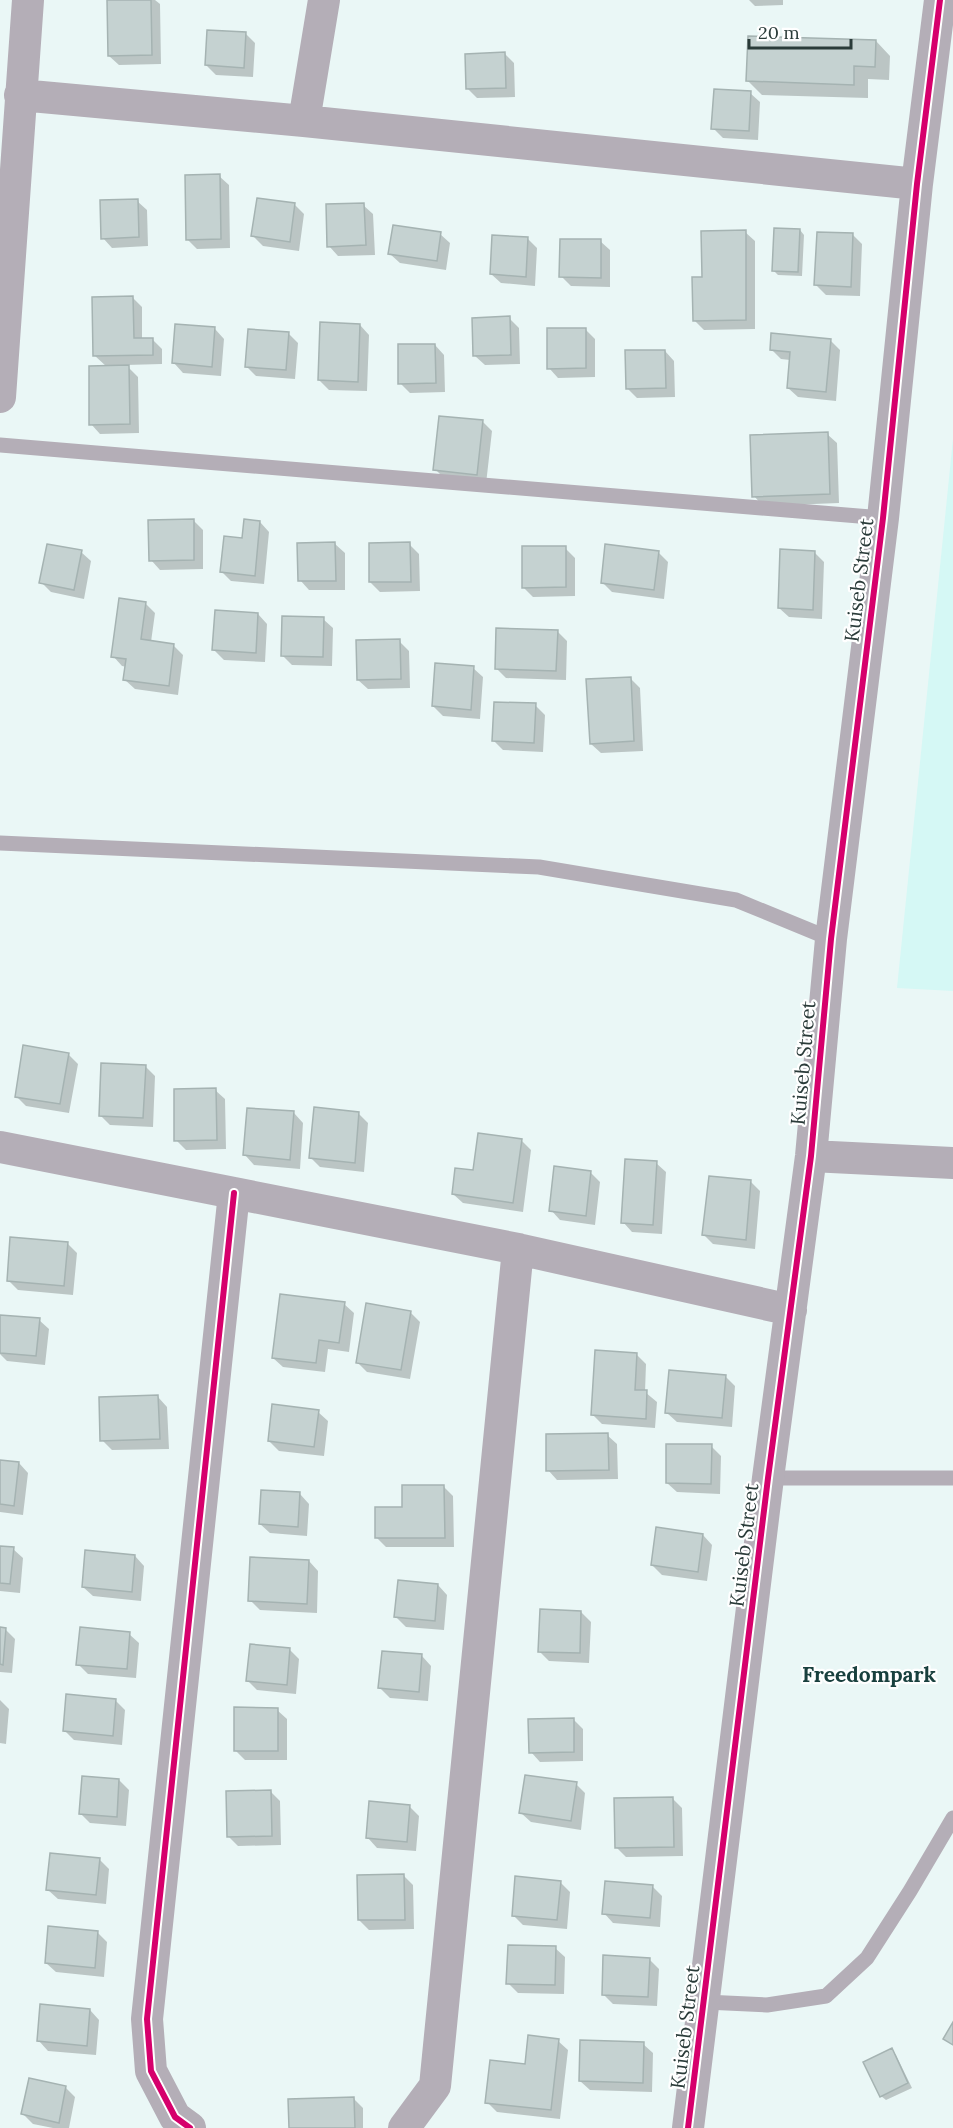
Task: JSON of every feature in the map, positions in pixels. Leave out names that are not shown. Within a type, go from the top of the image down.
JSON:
[{"type":"street","points":[[0,397],[28,0]]},
{"type":"street","points":[[304,121],[324,0]]},
{"type":"street","name":"Kuiseb Street","points":[[688,2128],[768,1478],[811,1156],[831,939],[883,518],[917,184],[940,0]]},
{"type":"street","points":[[20,95],[304,121],[917,184]]},
{"type":"street","points":[[0,1147],[518,1249],[790,1310]]},
{"type":"street","points":[[811,1156],[953,1162]]},
{"type":"street","points":[[190,2128],[175,2116],[151,2071],[147,2019],[234,1193]]},
{"type":"street","points":[[404,2128],[435,2086],[518,1249]]},
{"type":"lane","points":[[0,445],[883,518]]},
{"type":"lane","points":[[0,843],[538,867],[736,900],[831,939]]},
{"type":"lane","points":[[768,1478],[953,1478]]},
{"type":"lane","points":[[705,2002],[767,2005],[826,1996],[867,1958],[910,1892],[953,1818]]},
{"type":"shaded area","points":[[953,439],[953,991],[897,988]]},
{"type":"building","points":[[107,0],[151,0],[152,55],[108,56]]},
{"type":"building","points":[[207,30],[246,32],[244,68],[205,65]]},
{"type":"building","points":[[748,36],[876,40],[875,67],[854,66],[854,85],[746,81]]},
{"type":"building","points":[[505,52],[506,88],[466,89],[465,54]]},
{"type":"building","points":[[714,89],[751,91],[749,131],[711,129]]},
{"type":"building","points":[[220,174],[221,239],[186,240],[185,175]]},
{"type":"building","points":[[257,198],[295,203],[290,242],[251,236]]},
{"type":"building","points":[[138,199],[139,237],[101,239],[100,200]]},
{"type":"building","points":[[364,203],[366,245],[327,247],[326,204]]},
{"type":"building","points":[[393,225],[441,232],[437,261],[388,254]]},
{"type":"building","points":[[774,228],[800,229],[798,272],[772,271]]},
{"type":"building","points":[[746,230],[746,320],[693,321],[692,277],[702,277],[701,231]]},
{"type":"building","points":[[817,232],[853,233],[851,287],[814,285]]},
{"type":"building","points":[[492,235],[528,237],[526,277],[490,274]]},
{"type":"building","points":[[560,239],[601,239],[601,278],[559,277]]},
{"type":"building","points":[[133,296],[134,338],[153,338],[153,355],[93,356],[92,297]]},
{"type":"building","points":[[510,316],[511,355],[473,356],[472,318]]},
{"type":"building","points":[[320,322],[360,324],[358,382],[318,380]]},
{"type":"building","points":[[175,324],[215,327],[212,367],[172,363]]},
{"type":"building","points":[[547,328],[586,328],[586,368],[547,369]]},
{"type":"building","points":[[248,329],[289,332],[286,370],[245,367]]},
{"type":"building","points":[[771,333],[831,339],[826,392],[787,388],[790,352],[770,350]]},
{"type":"building","points":[[398,344],[435,344],[436,383],[398,384]]},
{"type":"building","points":[[625,350],[665,350],[666,388],[626,389]]},
{"type":"building","points":[[129,365],[130,424],[89,425],[89,366]]},
{"type":"building","points":[[439,416],[483,420],[477,475],[433,470]]},
{"type":"building","points":[[828,432],[830,494],[752,497],[750,435]]},
{"type":"building","points":[[194,519],[194,560],[149,561],[148,520]]},
{"type":"building","points":[[244,519],[260,521],[255,576],[220,572],[224,536],[242,538]]},
{"type":"building","points":[[335,542],[336,581],[298,581],[297,543]]},
{"type":"building","points":[[410,542],[411,582],[369,582],[369,543]]},
{"type":"building","points":[[47,544],[82,550],[74,590],[39,583]]},
{"type":"building","points":[[605,544],[659,551],[654,590],[601,583]]},
{"type":"building","points":[[522,546],[566,546],[566,587],[522,588]]},
{"type":"building","points":[[780,549],[815,551],[813,610],[778,608]]},
{"type":"building","points":[[119,598],[146,602],[141,639],[174,644],[169,686],[123,680],[126,659],[111,657]]},
{"type":"building","points":[[215,610],[258,613],[256,653],[212,650]]},
{"type":"building","points":[[282,616],[324,617],[323,657],[281,656]]},
{"type":"building","points":[[496,628],[558,630],[556,671],[495,669]]},
{"type":"building","points":[[400,639],[401,679],[357,680],[356,640]]},
{"type":"building","points":[[435,663],[474,666],[471,710],[432,706]]},
{"type":"building","points":[[631,677],[634,741],[590,744],[586,679]]},
{"type":"building","points":[[494,702],[536,703],[534,743],[492,741]]},
{"type":"building","points":[[23,1045],[69,1053],[60,1104],[15,1097]]},
{"type":"building","points":[[101,1063],[146,1065],[143,1118],[99,1116]]},
{"type":"building","points":[[216,1088],[217,1140],[174,1141],[174,1089]]},
{"type":"building","points":[[314,1107],[359,1112],[355,1163],[309,1158]]},
{"type":"building","points":[[247,1108],[294,1111],[290,1160],[243,1155]]},
{"type":"building","points":[[478,1133],[522,1139],[513,1203],[452,1194],[455,1168],[473,1170]]},
{"type":"building","points":[[625,1159],[657,1161],[653,1225],[621,1223]]},
{"type":"building","points":[[554,1166],[591,1171],[586,1216],[549,1211]]},
{"type":"building","points":[[709,1176],[751,1180],[746,1240],[702,1235]]},
{"type":"building","points":[[10,1237],[68,1242],[64,1286],[7,1281]]},
{"type":"building","points":[[280,1294],[345,1302],[339,1343],[319,1340],[316,1363],[272,1358]]},
{"type":"building","points":[[366,1303],[411,1311],[401,1370],[356,1363]]},
{"type":"building","points":[[0,1315],[40,1318],[36,1356],[0,1353]]},
{"type":"building","points":[[595,1350],[637,1353],[635,1390],[647,1390],[646,1419],[591,1415]]},
{"type":"building","points":[[669,1370],[726,1375],[722,1418],[665,1413]]},
{"type":"building","points":[[158,1395],[160,1439],[100,1441],[99,1397]]},
{"type":"building","points":[[272,1404],[319,1410],[314,1447],[268,1441]]},
{"type":"building","points":[[608,1433],[609,1470],[546,1471],[546,1434]]},
{"type":"building","points":[[666,1444],[712,1444],[711,1484],[666,1483]]},
{"type":"building","points":[[0,1460],[19,1462],[14,1506],[0,1504]]},
{"type":"building","points":[[402,1485],[444,1485],[445,1538],[375,1538],[375,1507],[402,1507]]},
{"type":"building","points":[[261,1490],[300,1492],[298,1527],[259,1524]]},
{"type":"building","points":[[656,1527],[703,1534],[698,1572],[651,1565]]},
{"type":"building","points":[[0,1546],[14,1547],[10,1584],[0,1583]]},
{"type":"building","points":[[85,1550],[135,1555],[132,1592],[82,1587]]},
{"type":"building","points":[[250,1557],[309,1560],[307,1604],[248,1601]]},
{"type":"building","points":[[398,1580],[438,1584],[435,1621],[394,1617]]},
{"type":"building","points":[[540,1609],[581,1611],[580,1653],[538,1652]]},
{"type":"building","points":[[0,1627],[6,1628],[3,1665],[0,1664]]},
{"type":"building","points":[[80,1627],[130,1632],[127,1669],[76,1665]]},
{"type":"building","points":[[250,1644],[290,1648],[287,1685],[246,1681]]},
{"type":"building","points":[[382,1651],[422,1654],[419,1692],[378,1688]]},
{"type":"building","points":[[66,1694],[116,1699],[113,1736],[63,1731]]},
{"type":"building","points":[[234,1707],[278,1708],[278,1751],[234,1751]]},
{"type":"building","points":[[574,1718],[574,1752],[529,1753],[528,1719]]},
{"type":"building","points":[[525,1775],[577,1782],[571,1821],[519,1813]]},
{"type":"building","points":[[82,1776],[119,1779],[117,1817],[79,1814]]},
{"type":"building","points":[[271,1790],[272,1836],[227,1837],[226,1791]]},
{"type":"building","points":[[673,1797],[674,1847],[615,1848],[614,1798]]},
{"type":"building","points":[[369,1801],[410,1805],[407,1842],[366,1838]]},
{"type":"building","points":[[50,1853],[100,1858],[96,1895],[46,1890]]},
{"type":"building","points":[[404,1874],[405,1920],[358,1920],[357,1875]]},
{"type":"building","points":[[515,1876],[561,1881],[557,1920],[512,1916]]},
{"type":"building","points":[[605,1881],[653,1885],[650,1918],[602,1914]]},
{"type":"building","points":[[48,1926],[98,1931],[95,1968],[45,1963]]},
{"type":"building","points":[[508,1945],[556,1946],[555,1985],[506,1984]]},
{"type":"building","points":[[603,1955],[650,1958],[648,1997],[602,1995]]},
{"type":"building","points":[[40,2004],[90,2009],[87,2046],[37,2041]]},
{"type":"building","points":[[953,2022],[953,2045],[943,2039]]},
{"type":"building","points":[[528,2035],[559,2039],[551,2110],[485,2103],[490,2060],[525,2064]]},
{"type":"building","points":[[580,2040],[644,2042],[643,2083],[579,2081]]},
{"type":"building","points":[[892,2048],[908,2083],[880,2097],[863,2062]]},
{"type":"building","points":[[29,2078],[66,2086],[59,2123],[21,2114]]},
{"type":"building","points":[[354,2097],[355,2128],[289,2128],[288,2099]]},
{"type":"cycle path","points":[[688,2128],[768,1478],[811,1156],[831,939],[883,518],[917,184],[940,0]]},
{"type":"cycle path","points":[[190,2128],[175,2117],[151,2071],[147,2019],[234,1193]]},
{"type":"district","name":"Freedompark","points":[[869,1675]]}]
